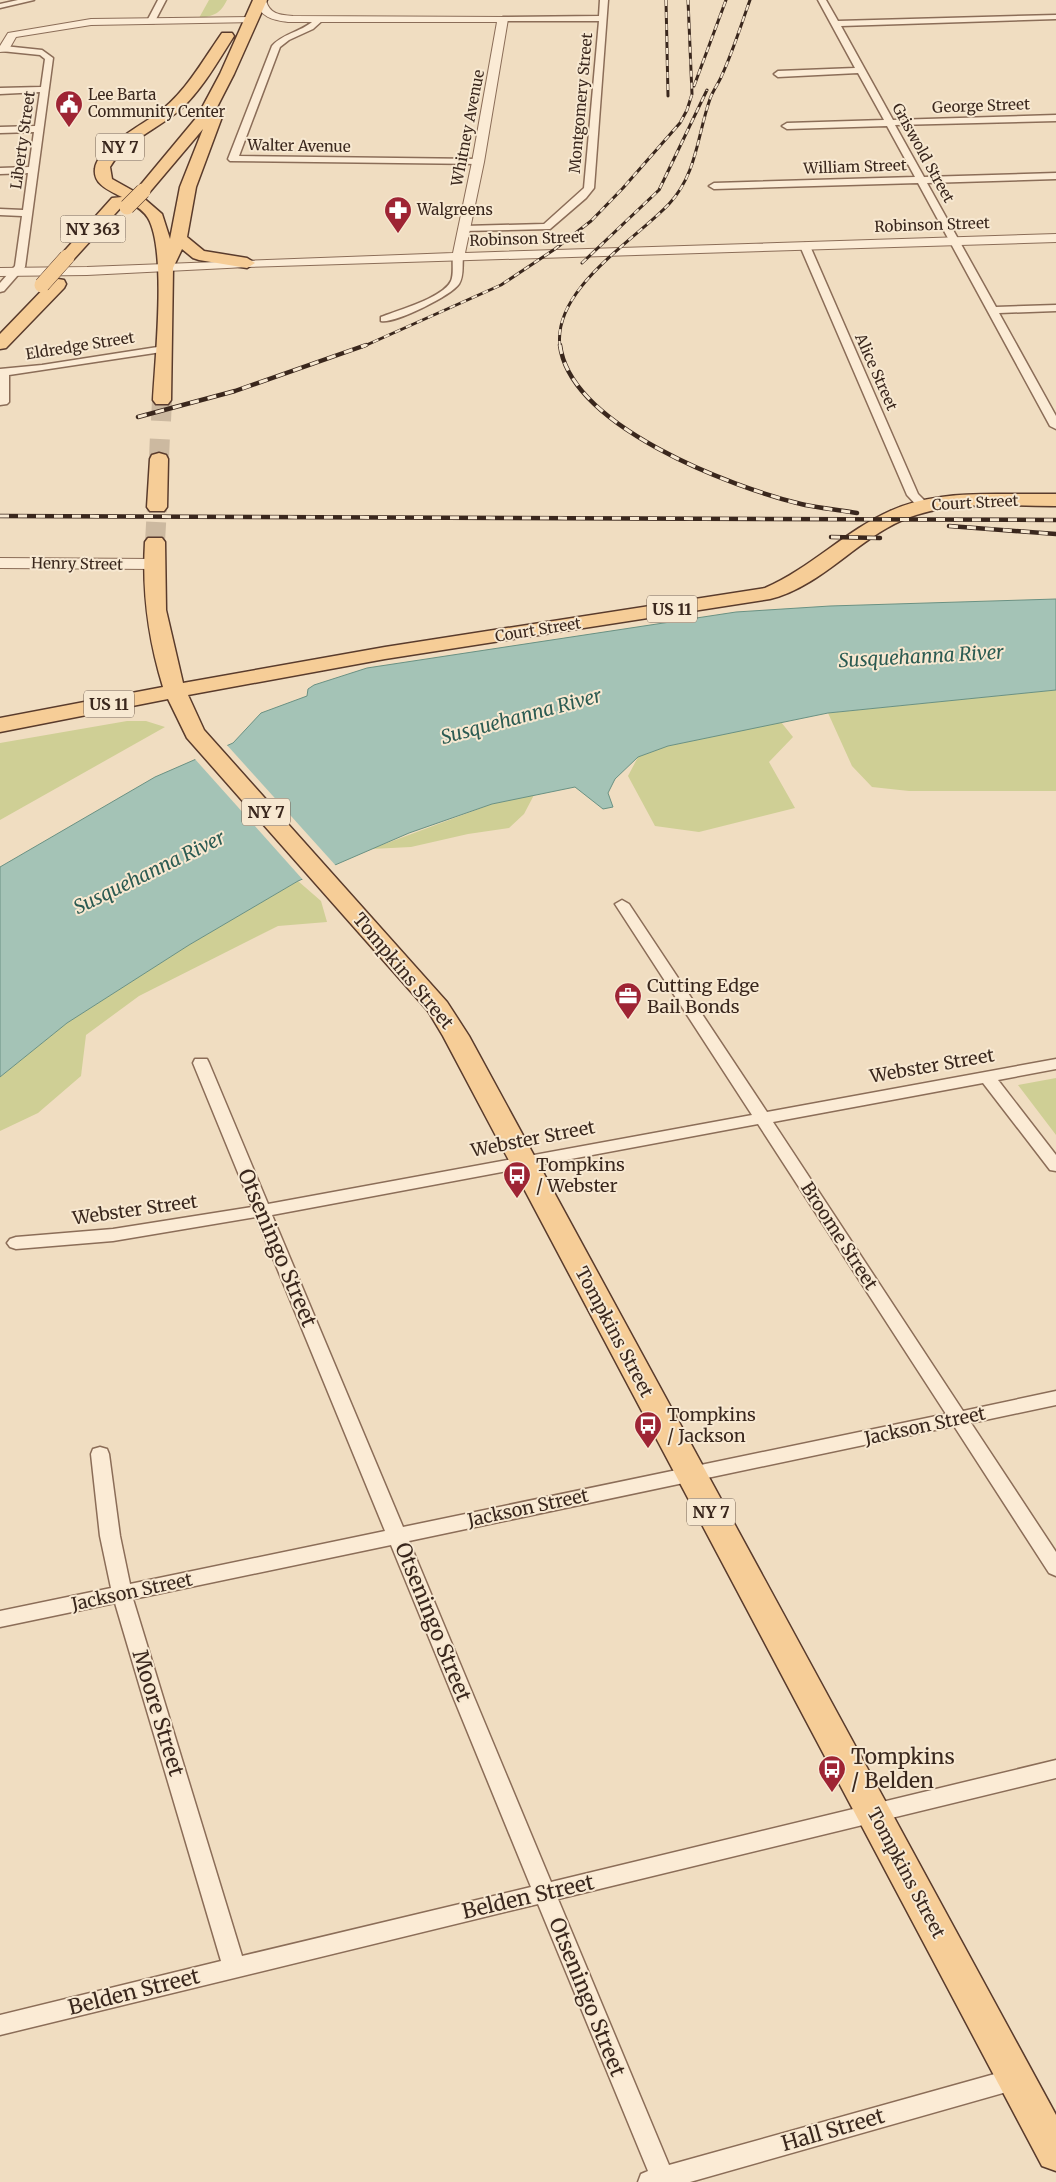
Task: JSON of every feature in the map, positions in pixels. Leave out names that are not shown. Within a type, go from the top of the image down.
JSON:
[{"type":"main road","points":[[260,24],[261,0]]},
{"type":"main road","points":[[233,20],[239,7]]},
{"type":"main road","name":"NY 363","points":[[0,344],[75,256],[137,188],[193,114],[209,82],[233,20]]},
{"type":"main road","name":"NY 363","points":[[137,188],[169,162],[193,132],[211,104],[244,39],[260,24]]},
{"type":"main road","name":"NY 7","points":[[162,400],[166,267],[160,228],[154,215],[107,182],[103,177],[102,167],[113,152],[177,105],[195,86],[227,36]]},
{"type":"main road","name":"NY 7","points":[[166,267],[179,238],[188,187],[236,58]]},
{"type":"main road","points":[[179,238],[199,255],[246,263]]},
{"type":"main road","name":"NY 363","points":[[0,328],[50,285]]},
{"type":"main road","points":[[157,507],[159,459]]},
{"type":"main road","name":"Court Street","points":[[0,725],[385,653],[770,593],[804,578],[884,522],[905,512],[924,506],[957,502],[1056,500]]},
{"type":"main road","name":"NY 7","points":[[155,542],[154,602],[175,691]]},
{"type":"main road","name":"Tompkins Street","points":[[175,691],[186,719],[195,733],[438,1007],[456,1036],[1056,2153]]},
{"type":"street","points":[[0,6],[30,0]]},
{"type":"street","points":[[151,21],[162,0]]},
{"type":"street","points":[[261,0],[262,6],[268,14],[301,20]]},
{"type":"street","name":"Montgomery Street","points":[[464,229],[547,227],[583,196],[589,188],[604,0]]},
{"type":"street","name":"Griswold Street","points":[[822,0],[1056,426]]},
{"type":"street","points":[[835,24],[1056,17]]},
{"type":"street","points":[[2,49],[12,35],[92,22],[233,20],[260,24],[301,20],[603,18]]},
{"type":"street","name":"Whitney Avenue","points":[[385,318],[432,299],[453,286],[457,277],[458,257],[478,162],[502,19]]},
{"type":"street","name":"Walter Avenue","points":[[319,20],[314,25],[288,36],[276,46],[234,159],[478,162]]},
{"type":"street","name":"Liberty Street","points":[[2,49],[48,55],[28,213],[20,266],[16,272]]},
{"type":"street","points":[[778,74],[861,70]]},
{"type":"street","points":[[0,90],[45,89]]},
{"type":"street","name":"George Street","points":[[787,126],[1056,118]]},
{"type":"street","points":[[0,130],[40,129]]},
{"type":"street","points":[[0,171],[34,170]]},
{"type":"street","name":"William Street","points":[[714,186],[1056,176]]},
{"type":"street","points":[[0,212],[28,213]]},
{"type":"street","name":"Robinson Street","points":[[0,272],[1056,238]]},
{"type":"street","name":"Alice Street","points":[[806,246],[913,495],[924,506]]},
{"type":"street","points":[[0,290],[16,272]]},
{"type":"street","points":[[992,310],[1056,308]]},
{"type":"street","name":"Eldredge Street","points":[[2,372],[42,369],[123,354],[164,349]]},
{"type":"street","points":[[2,372],[3,402]]},
{"type":"street","points":[[1042,401],[1056,400]]},
{"type":"street","name":"Henry Street","points":[[0,563],[154,564]]},
{"type":"street","name":"Broome Street","points":[[622,904],[1056,1568]]},
{"type":"street","name":"Otseningo Street","points":[[201,1063],[544,1893],[659,2181]]},
{"type":"street","name":"Webster Street","points":[[16,1244],[113,1235],[261,1211],[1056,1064]]},
{"type":"street","points":[[986,1076],[1056,1166]]},
{"type":"street","name":"Jackson Street","points":[[0,1619],[1056,1398]]},
{"type":"street","name":"Moore Street","points":[[100,1454],[110,1536],[122,1594],[234,1967]]},
{"type":"street","name":"Belden Street","points":[[0,2025],[1056,1770]]},
{"type":"street","name":"Hall Street","points":[[659,2181],[1016,2079]]},
{"type":"green space","points":[[209,0],[227,0],[216,14],[199,18]]},
{"type":"green space","points":[[1056,690],[1056,791],[909,791],[872,787],[852,766],[828,713]]},
{"type":"green space","points":[[127,721],[146,721],[165,727],[0,820],[0,743]]},
{"type":"green space","points":[[781,722],[793,737],[769,762],[795,808],[699,832],[655,826],[628,776],[638,757],[668,746]]},
{"type":"green space","points":[[534,795],[524,814],[509,828],[468,834],[411,847],[371,849],[492,804]]},
{"type":"green space","points":[[298,881],[321,901],[327,922],[278,926],[139,996],[86,1035],[81,1076],[38,1113],[0,1131],[0,1077],[67,1023],[189,945]]},
{"type":"green space","points":[[1056,1078],[1056,1135],[1018,1085]]},
{"type":"water","name":"Susquehanna River","points":[[1056,599],[1056,690],[828,713],[668,746],[638,757],[615,779],[608,793],[613,807],[603,809],[575,787],[492,804],[409,833],[298,881],[189,945],[67,1023],[0,1077],[0,867],[155,777],[233,743],[261,713],[307,696],[308,689],[314,685],[367,668],[736,612],[830,606]]},
{"type":"pier","points":[[226,744],[337,867],[304,881],[194,758]]},
{"type":"tunnel","points":[[161,421],[162,400]]},
{"type":"tunnel","points":[[159,459],[160,435]]},
{"type":"tunnel","points":[[155,542],[157,507]]},
{"type":"railway","points":[[666,0],[668,96]]},
{"type":"railway","points":[[362,347],[501,285],[555,249],[591,221],[623,188],[680,123],[687,110],[692,94],[688,0]]},
{"type":"railway","points":[[694,86],[726,0]]},
{"type":"railway","points":[[560,345],[561,326],[569,305],[582,286],[617,250],[669,204],[685,180],[691,167],[710,99],[730,57],[750,0]]},
{"type":"railway","points":[[582,263],[659,190],[707,90]]},
{"type":"railway","points":[[138,417],[235,391],[366,345]]},
{"type":"railway","points":[[560,345],[570,374],[592,402],[622,426],[658,448],[697,468],[771,496],[801,504],[857,513]]},
{"type":"railway","points":[[0,516],[1056,520]]},
{"type":"railway","points":[[949,526],[1056,534]]},
{"type":"railway","points":[[831,537],[880,538]]},
{"type":"place","name":"Lee Barta Community Center","points":[[69,128]]},
{"type":"place","name":"Walgreens","points":[[398,234]]},
{"type":"place","name":"Cutting Edge Bail Bonds","points":[[628,1020]]},
{"type":"place","name":"Tompkins / Webster","points":[[517,1199]]},
{"type":"place","name":"Tompkins / Jackson","points":[[648,1449]]},
{"type":"place","name":"Tompkins / Belden","points":[[832,1793]]}]
